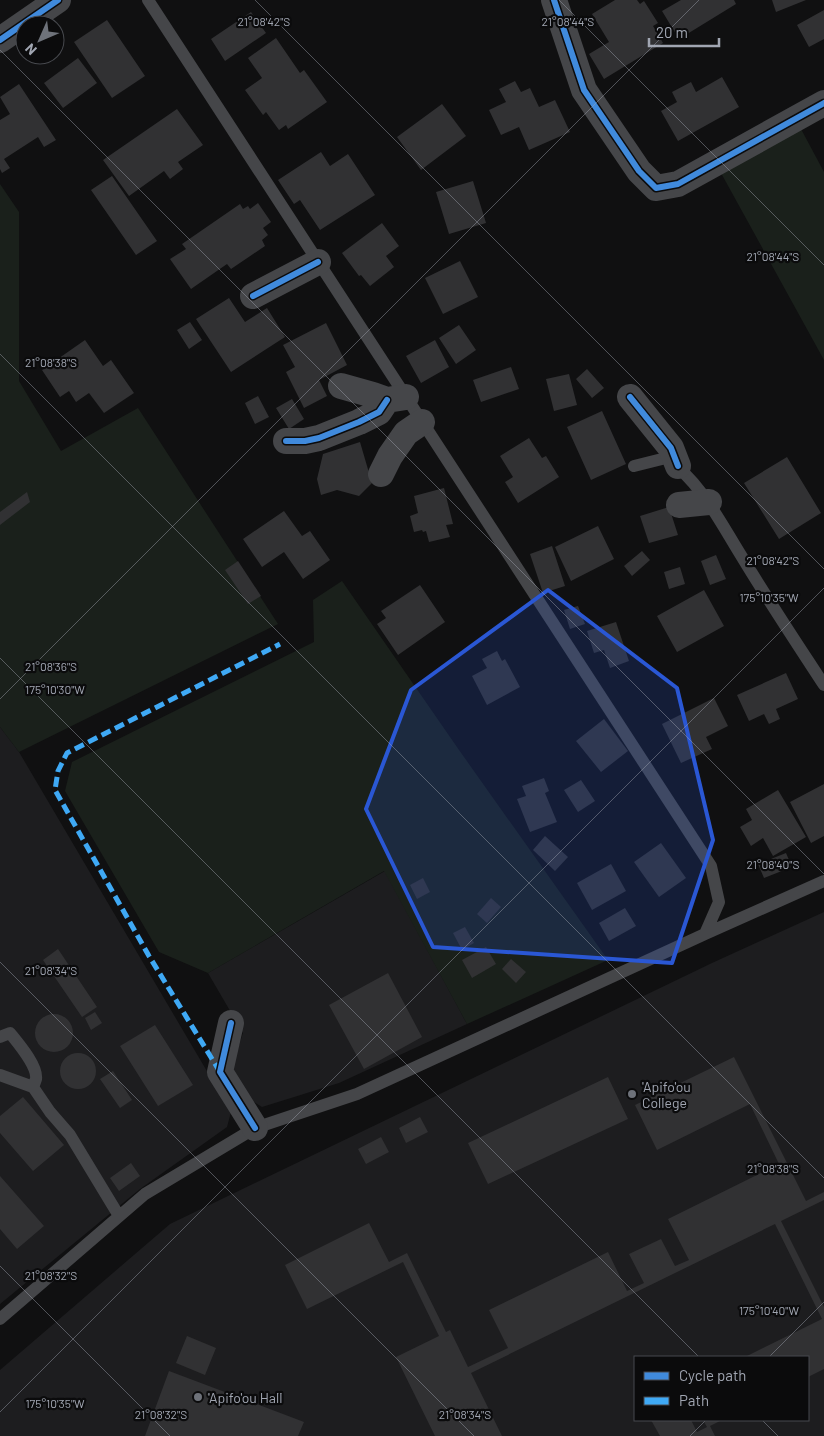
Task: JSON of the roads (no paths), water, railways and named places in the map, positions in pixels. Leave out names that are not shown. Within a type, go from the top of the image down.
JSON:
[{"type":"street","points":[[554,0],[584,90],[639,171],[656,188],[678,184],[824,103]]},
{"type":"street","points":[[0,40],[50,2]]},
{"type":"street","points":[[253,296],[318,262]]},
{"type":"street","points":[[341,386],[396,399]]},
{"type":"street","points":[[630,398],[670,448],[678,466]]},
{"type":"street","points":[[286,441],[305,441],[319,438],[379,412],[396,399]]},
{"type":"street","points":[[381,474],[390,456],[406,433],[422,422]]},
{"type":"street","points":[[679,505],[708,502]]},
{"type":"street","points":[[231,1023],[220,1072],[255,1128]]},
{"type":"lane","points":[[148,0],[318,262],[396,399],[422,422],[711,866],[719,902],[705,934]]},
{"type":"lane","points":[[634,466],[666,458],[678,466],[708,502],[824,685]]},
{"type":"lane","points":[[0,1319],[145,1194],[255,1128],[357,1094],[824,881]]},
{"type":"lane","points":[[0,1037],[10,1033],[24,1049],[36,1078],[32,1087]]},
{"type":"lane","points":[[0,1075],[32,1087],[70,1136],[119,1216]]},
{"type":"place","name":"'Apifo'ou College","points":[[632,1094]]},
{"type":"place","name":"'Apifo'ou Hall","points":[[198,1397]]}]
